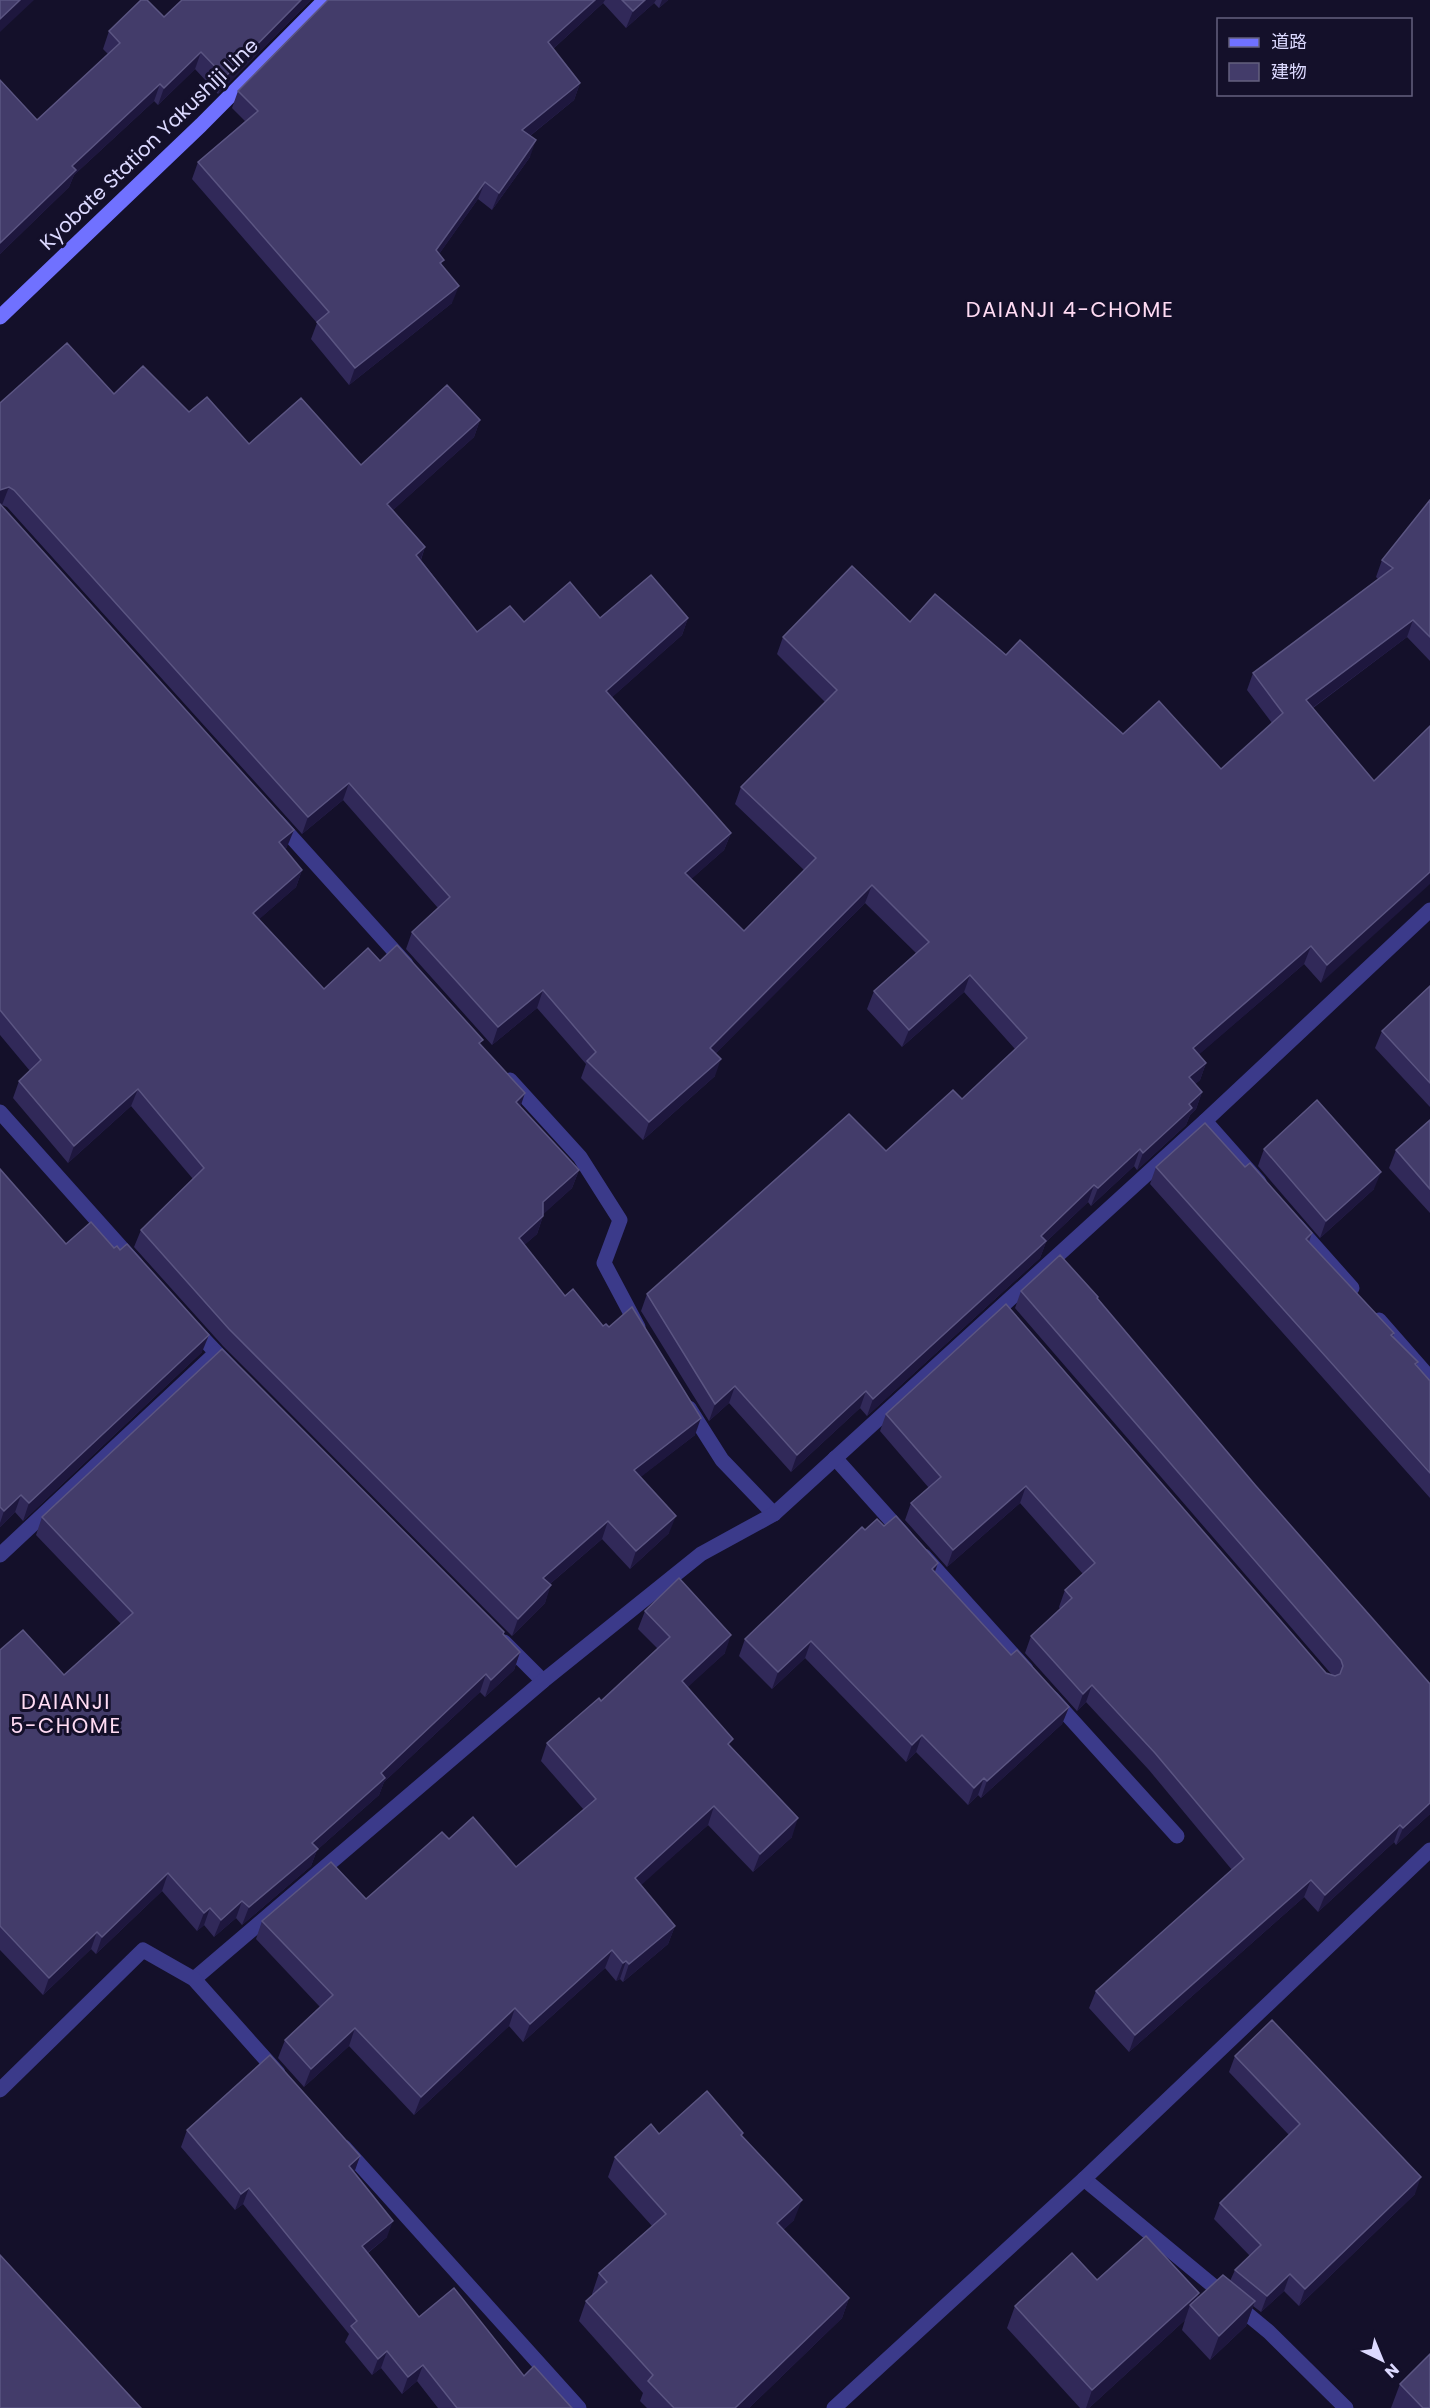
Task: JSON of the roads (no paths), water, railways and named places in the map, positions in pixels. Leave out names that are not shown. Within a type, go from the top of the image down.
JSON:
[{"type":"main road","name":"Kyobate Station Yakushiji Line","points":[[0,317],[201,125],[326,0]]},
{"type":"street","points":[[270,813],[413,972]]},
{"type":"street","points":[[194,1978],[543,1681],[701,1554],[774,1514],[1004,1310],[1430,910]]},
{"type":"street","points":[[501,1069],[580,1157],[620,1220],[604,1263],[643,1335]]},
{"type":"street","points":[[0,1112],[144,1273]]},
{"type":"street","points":[[1205,1121],[1267,1192]]},
{"type":"street","points":[[1283,1210],[1430,1378]]},
{"type":"street","points":[[184,1317],[241,1378]]},
{"type":"street","points":[[0,1555],[216,1353]]},
{"type":"street","points":[[679,1393],[722,1460],[774,1514]]},
{"type":"street","points":[[835,1458],[1177,1836]]},
{"type":"street","points":[[492,1630],[543,1681]]},
{"type":"street","points":[[834,2408],[1084,2179],[1430,1850]]},
{"type":"street","points":[[0,2090],[143,1950],[194,1978],[288,2084]]},
{"type":"street","points":[[335,2136],[579,2408]]},
{"type":"street","points":[[1084,2179],[1269,2332],[1346,2408]]},
{"type":"district","name":"DAIANJI 4-CHOME","points":[[1070,310]]},
{"type":"district","name":"DAIANJI 5-CHOME","points":[[66,1714]]}]
